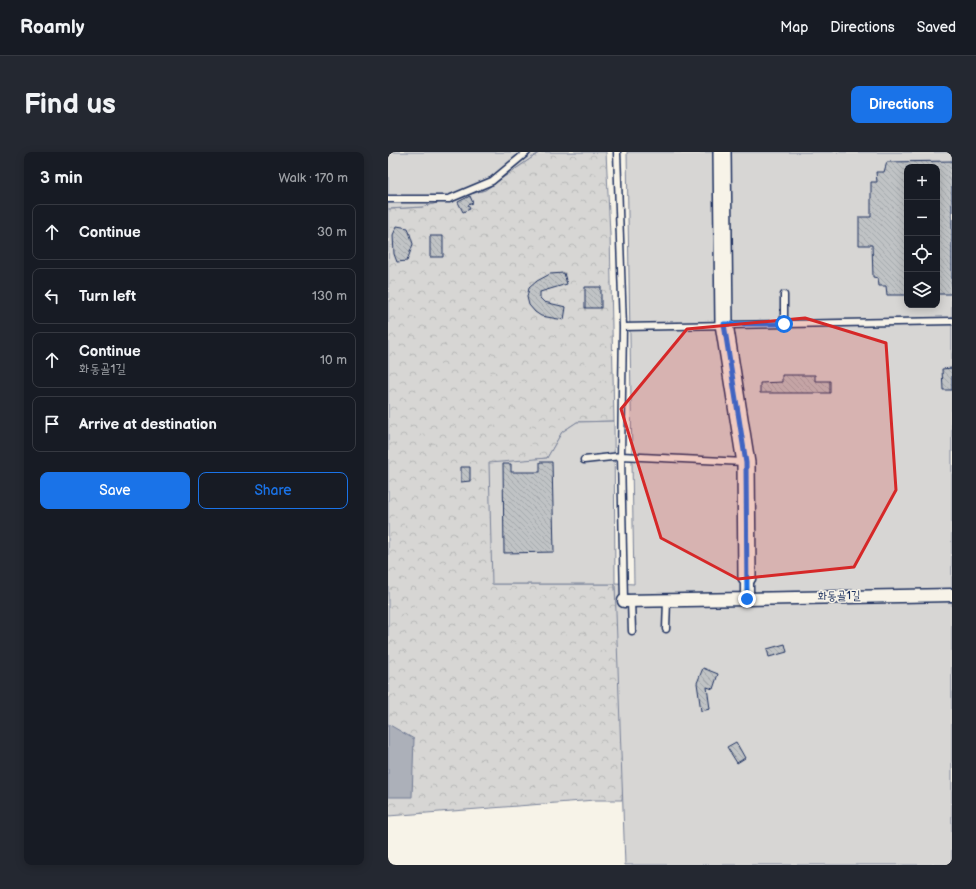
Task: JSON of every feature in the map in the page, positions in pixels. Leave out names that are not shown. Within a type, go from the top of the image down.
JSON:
[{"type":"street","points":[[722,152],[724,324],[746,463],[747,599]]},
{"type":"street","name":"화동골1길","points":[[628,601],[952,595]]},
{"type":"lane","points":[[388,199],[449,200],[492,181],[527,152]]},
{"type":"lane","points":[[617,152],[623,328],[621,456],[628,601],[632,631]]},
{"type":"lane","points":[[784,295],[784,324]]},
{"type":"lane","points":[[623,328],[724,324],[952,321]]},
{"type":"lane","points":[[584,460],[621,456],[746,463]]},
{"type":"lane","points":[[666,629],[667,601]]},
{"type":"highlighted area","points":[[805,318],[886,343],[896,490],[854,567],[738,579],[661,538],[621,409],[687,329]]},
{"type":"green space","points":[[388,152],[540,152],[485,190],[422,207],[388,209]]},
{"type":"green space","points":[[540,152],[606,152],[610,234],[614,421],[577,422],[562,432],[547,458],[490,464],[493,584],[615,584],[625,747],[622,800],[595,800],[388,816],[388,209],[422,207],[485,190]]},
{"type":"green space","points":[[627,152],[952,152],[952,865],[625,865],[615,584],[492,584],[489,463],[547,458],[562,432],[577,422],[614,421],[615,583],[634,584]]},
{"type":"shaded area","points":[[388,724],[414,739],[412,797],[388,797]]},
{"type":"building","points":[[952,161],[952,294],[940,294],[940,164],[904,164],[904,295],[887,295],[886,286],[879,286],[878,278],[873,277],[872,245],[859,245],[859,217],[871,217],[871,182],[877,182],[876,172],[884,172],[887,162]]},
{"type":"building","points":[[470,196],[473,203],[468,205],[470,209],[463,212],[458,202]]},
{"type":"building","points":[[397,226],[408,228],[413,244],[407,261],[397,262],[394,254],[393,235]]},
{"type":"building","points":[[430,236],[443,236],[443,257],[430,257]]},
{"type":"building","points":[[564,273],[567,284],[540,292],[540,298],[544,302],[566,307],[564,320],[541,316],[529,305],[527,297],[529,288],[537,281],[550,274]]},
{"type":"building","points":[[585,287],[601,287],[601,308],[585,308]]},
{"type":"building","points":[[952,368],[952,390],[943,390],[942,369]]},
{"type":"building","points":[[782,375],[815,375],[815,381],[830,381],[830,393],[760,393],[760,383],[782,382]]},
{"type":"building","points":[[540,462],[552,462],[554,552],[504,553],[503,464],[511,464],[511,472],[540,472]]},
{"type":"building","points":[[461,467],[470,467],[470,481],[461,482]]},
{"type":"building","points":[[785,644],[787,652],[769,657],[767,649]]},
{"type":"building","points":[[703,668],[718,674],[713,689],[707,687],[710,709],[701,711],[697,683]]},
{"type":"building","points":[[736,742],[745,758],[737,763],[727,747]]},
{"type":"route","points":[[747,599],[746,463],[724,324],[784,324]]}]
